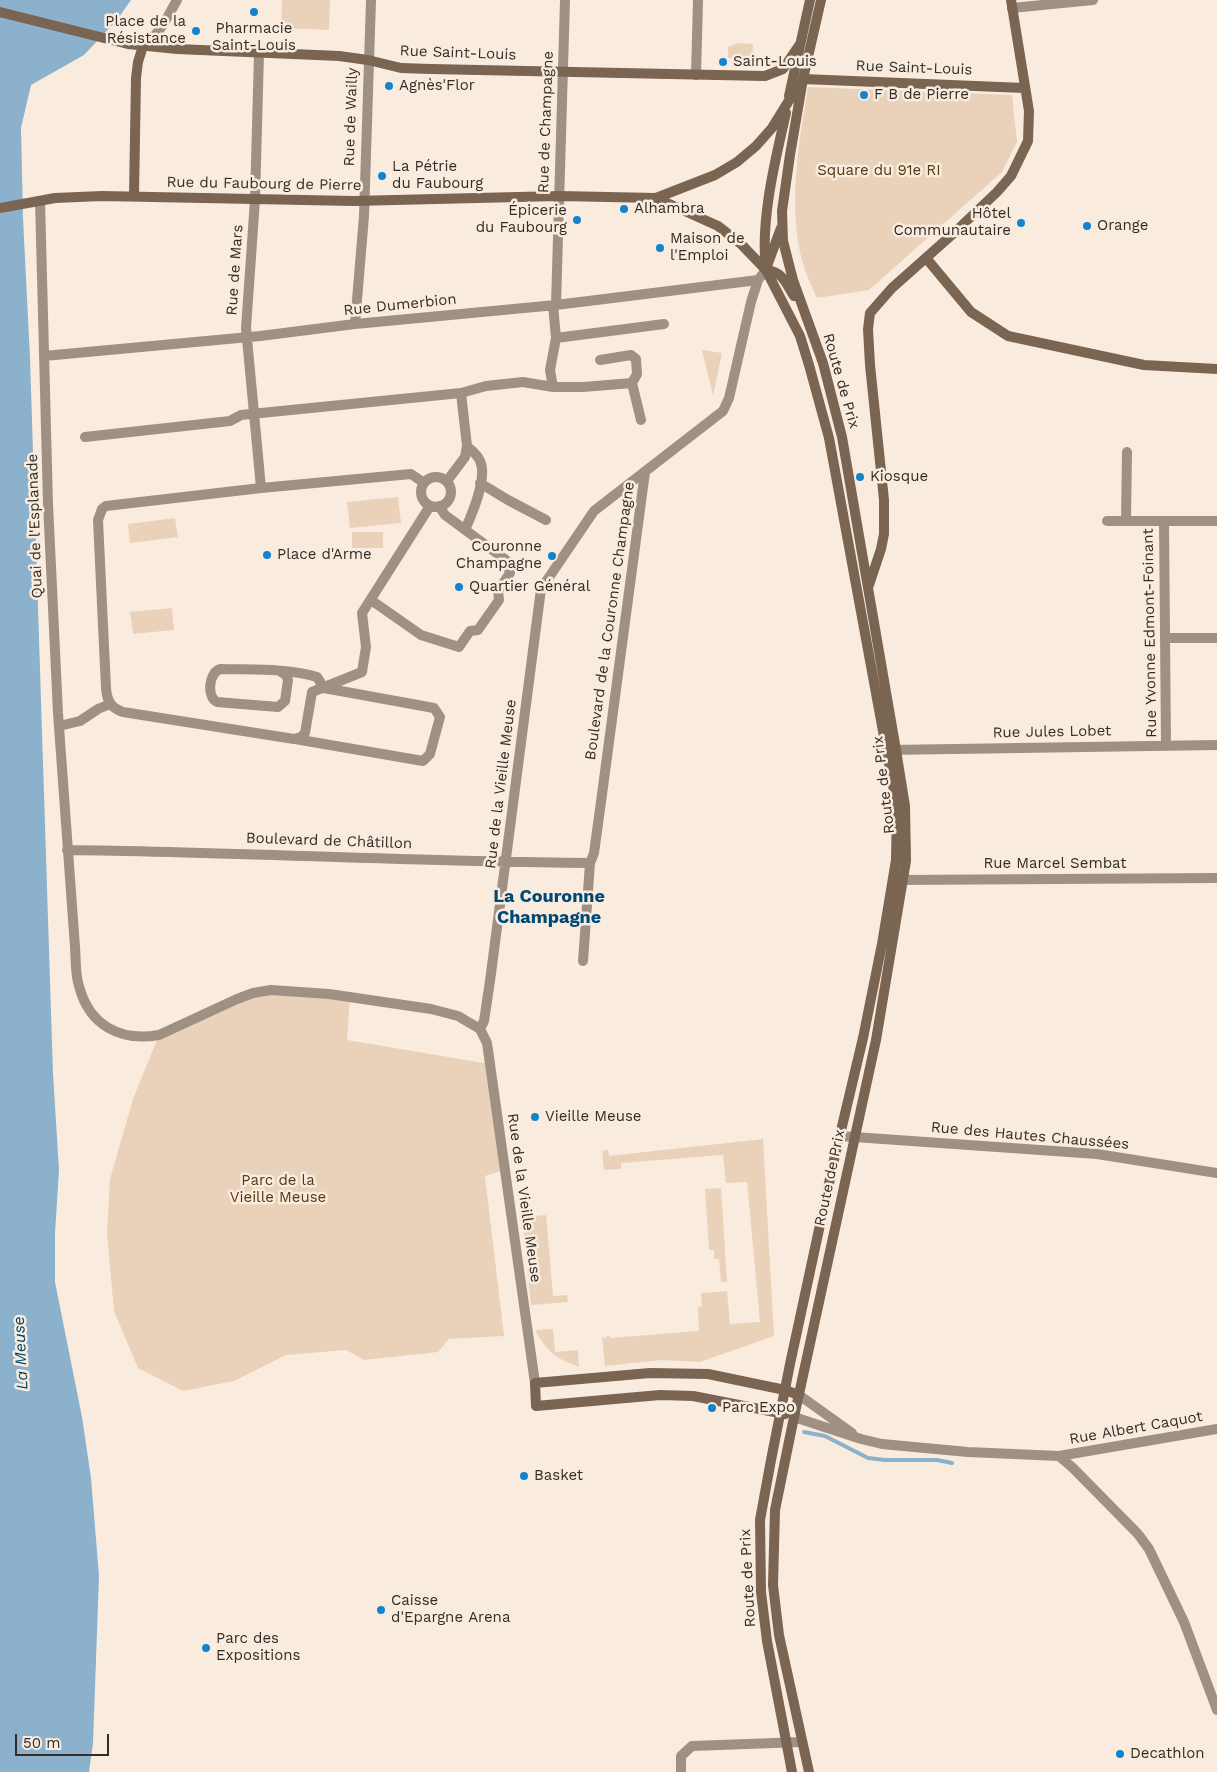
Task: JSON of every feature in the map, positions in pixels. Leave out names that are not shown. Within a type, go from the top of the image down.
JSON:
[{"type":"main road","name":"Route de Prix","points":[[766,270],[764,252],[767,213],[787,105],[810,0]]},
{"type":"main road","name":"Route de Prix","points":[[821,0],[794,127],[782,211],[783,241],[790,269],[823,362],[842,437],[863,590]]},
{"type":"main road","points":[[863,590],[881,550],[884,524],[884,500],[870,365],[868,329],[870,313],[892,288],[969,219],[1011,176],[1028,141],[1029,111],[1012,4]]},
{"type":"main road","name":"Rue Saint-Louis","points":[[0,12],[128,44],[259,53],[339,56],[368,60],[401,68],[751,77],[775,73],[783,69],[800,44]]},
{"type":"main road","points":[[134,196],[136,78],[143,46]]},
{"type":"main road","name":"Rue Saint-Louis","points":[[803,79],[1024,88]]},
{"type":"main road","points":[[656,198],[715,175],[737,162],[756,146],[772,128],[803,79]]},
{"type":"main road","name":"Rue du Faubourg de Pierre","points":[[0,208],[55,198],[102,196],[364,201],[559,196],[656,198]]},
{"type":"main road","name":"Route de Prix","points":[[656,198],[718,226],[741,244],[766,270],[800,336],[829,438],[863,590],[892,750],[905,806],[906,861],[898,880],[882,944],[780,1413],[760,1520],[761,1592],[767,1641],[792,1772]]},
{"type":"main road","points":[[783,223],[766,270],[776,271],[781,276],[807,319]]},
{"type":"main road","points":[[926,258],[971,312],[1008,336],[1144,365],[1217,368]]},
{"type":"main road","name":"Route de Prix","points":[[808,1772],[779,1635],[773,1585],[775,1510],[876,1040],[898,880]]},
{"type":"main road","points":[[535,1383],[650,1373],[708,1374],[785,1390],[799,1395]]},
{"type":"main road","name":"Rue de la Vieille Meuse","points":[[535,1383],[536,1406],[660,1395],[693,1396],[780,1413]]},
{"type":"main road","points":[[780,1413],[794,1417]]},
{"type":"street","points":[[143,46],[160,31],[177,0]]},
{"type":"street","name":"Rue de Wailly","points":[[355,324],[364,201],[371,0]]},
{"type":"street","name":"Rue de Champagne","points":[[553,387],[550,370],[556,338],[554,305],[565,0]]},
{"type":"street","points":[[696,76],[698,0]]},
{"type":"street","points":[[1012,4],[1093,0]]},
{"type":"street","name":"Rue de Mars","points":[[259,53],[255,200],[246,337],[261,488]]},
{"type":"street","name":"Quai de l'Esplanade","points":[[40,201],[48,504],[59,726],[78,984],[83,998],[96,1020],[113,1031],[128,1036],[144,1038],[159,1035],[237,999],[253,993],[271,990],[329,994],[431,1009],[463,1018],[480,1029]]},
{"type":"street","name":"Boulevard de la Couronne Champagne","points":[[583,961],[590,864],[594,853],[600,811],[645,472],[723,411],[729,398],[751,302],[758,280],[766,270]]},
{"type":"street","name":"Rue Dumerbion","points":[[44,356],[554,305],[758,280]]},
{"type":"street","points":[[556,338],[664,324]]},
{"type":"street","points":[[600,360],[631,355],[636,359],[636,374],[632,383],[641,420]]},
{"type":"street","points":[[85,437],[230,421],[241,415],[461,393],[486,386],[523,382],[553,387],[583,387],[632,383]]},
{"type":"street","points":[[446,481],[465,456],[467,446],[461,393]]},
{"type":"street","points":[[465,530],[471,517],[483,471],[480,460],[467,446]]},
{"type":"street","points":[[1126,521],[1127,452]]},
{"type":"street","name":"Rue de la Vieille Meuse","points":[[535,1383],[486,1043],[480,1029],[484,1020],[490,981],[542,589],[594,511],[645,472]]},
{"type":"street","points":[[281,672],[286,675],[288,680],[285,701],[278,707],[217,702],[210,696],[212,676],[214,671],[218,669],[304,673],[317,677],[324,688],[434,708],[440,717],[430,754],[423,761],[116,710],[106,697],[98,529],[98,520],[102,509],[111,505],[261,488],[411,474],[424,483]]},
{"type":"street","points":[[294,739],[301,737],[305,733],[312,692],[362,672],[366,647],[362,614],[371,600],[435,506],[448,500],[450,496],[451,490],[442,478],[432,477],[424,483],[420,492],[423,500],[435,506],[506,560],[510,573],[498,591],[499,600],[478,630],[470,631],[459,647],[421,635],[371,600]]},
{"type":"street","points":[[480,483],[546,520]]},
{"type":"street","points":[[1107,521],[1217,521]]},
{"type":"street","name":"Rue Yvonne Edmont-Foinant","points":[[1164,521],[1166,746]]},
{"type":"street","points":[[1165,638],[1217,638]]},
{"type":"street","points":[[59,726],[80,721],[98,709],[110,704]]},
{"type":"street","name":"Rue Jules Lobet","points":[[892,750],[1217,745]]},
{"type":"street","name":"Boulevard de Châtillon","points":[[67,850],[191,851],[590,864]]},
{"type":"street","name":"Rue Marcel Sembat","points":[[898,880],[1217,878]]},
{"type":"street","name":"Rue des Hautes Chaussées","points":[[840,1136],[1097,1154],[1217,1173]]},
{"type":"street","points":[[799,1395],[860,1439]]},
{"type":"street","name":"Rue Albert Caquot","points":[[794,1417],[860,1439],[882,1444],[1059,1456],[1217,1430]]},
{"type":"street","points":[[1059,1456],[1138,1534],[1149,1549],[1184,1622],[1217,1710]]},
{"type":"street","points":[[681,1772],[681,1756],[692,1746],[802,1742]]},
{"type":"green space","points":[[282,0],[330,0],[329,30],[281,28]]},
{"type":"green space","points":[[739,43],[753,44],[752,59],[728,58],[728,47]]},
{"type":"green space","name":"Square du 91e RI","points":[[808,87],[1012,95],[1017,142],[1002,172],[869,290],[817,298],[801,258],[795,211],[796,170]]},
{"type":"green space","points":[[702,350],[722,353],[713,396]]},
{"type":"green space","points":[[398,497],[401,523],[350,528],[347,502]]},
{"type":"green space","points":[[175,518],[178,537],[130,543],[128,524]]},
{"type":"green space","points":[[352,532],[383,532],[383,548],[352,548]]},
{"type":"green space","points":[[172,608],[174,630],[133,634],[130,612]]},
{"type":"green space","name":"Parc de la Vieille Meuse","points":[[253,993],[350,997],[347,1040],[490,1064],[504,1170],[485,1176],[504,1336],[449,1339],[438,1352],[364,1360],[346,1350],[286,1355],[234,1381],[183,1391],[138,1368],[114,1311],[107,1233],[110,1179],[133,1099],[159,1035]]},
{"type":"green space","points":[[763,1139],[774,1336],[700,1362],[662,1360],[605,1366],[602,1337],[699,1331],[698,1307],[702,1306],[701,1293],[727,1291],[730,1324],[760,1322],[747,1182],[726,1183],[723,1155],[621,1163],[621,1169],[604,1170],[602,1151],[608,1150],[609,1156]]},
{"type":"green space","points":[[721,1188],[727,1282],[721,1282],[719,1259],[714,1259],[714,1250],[709,1250],[705,1189]]},
{"type":"green space","points":[[546,1215],[553,1296],[567,1295],[568,1302],[531,1305],[522,1217]]},
{"type":"green space","points":[[553,1329],[555,1352],[578,1350],[579,1367],[565,1361],[549,1350],[536,1332],[536,1330]]},
{"type":"water","name":"La Meuse","points":[[0,0],[131,0],[117,20],[84,55],[31,85],[21,128],[53,1074],[59,1170],[55,1233],[55,1282],[82,1417],[91,1478],[99,1576],[93,1743],[89,1772],[0,1772]]},
{"type":"waterway","points":[[804,1432],[825,1436],[868,1458],[885,1460],[937,1460],[952,1463]]},
{"type":"place","name":"Pharmacie Saint-Louis","points":[[254,12]]},
{"type":"place","name":"Place de la Résistance","points":[[196,31]]},
{"type":"place","name":"Saint-Louis","points":[[723,62]]},
{"type":"place","name":"Agnès'Flor","points":[[389,86]]},
{"type":"place","name":"F B de Pierre","points":[[864,95]]},
{"type":"place","name":"La Pétrie du Faubourg","points":[[382,176]]},
{"type":"place","name":"Alhambra","points":[[624,209]]},
{"type":"place","name":"Épicerie du Faubourg","points":[[577,220]]},
{"type":"place","name":"Hôtel Communautaire","points":[[1021,223]]},
{"type":"place","name":"Orange","points":[[1087,226]]},
{"type":"place","name":"Maison de l'Emploi","points":[[660,248]]},
{"type":"place","name":"Kiosque","points":[[860,477]]},
{"type":"place","name":"Place d'Arme","points":[[267,555]]},
{"type":"place","name":"Couronne Champagne","points":[[552,556]]},
{"type":"place","name":"Quartier Général","points":[[459,587]]},
{"type":"place","name":"Vieille Meuse","points":[[535,1117]]},
{"type":"place","name":"Parc Expo","points":[[712,1408]]},
{"type":"place","name":"Basket","points":[[524,1476]]},
{"type":"place","name":"Caisse d'Epargne Arena","points":[[381,1610]]},
{"type":"place","name":"Parc des Expositions","points":[[206,1648]]},
{"type":"place","name":"Decathlon","points":[[1120,1754]]},
{"type":"district","name":"La Couronne Champagne","points":[[549,908]]}]
